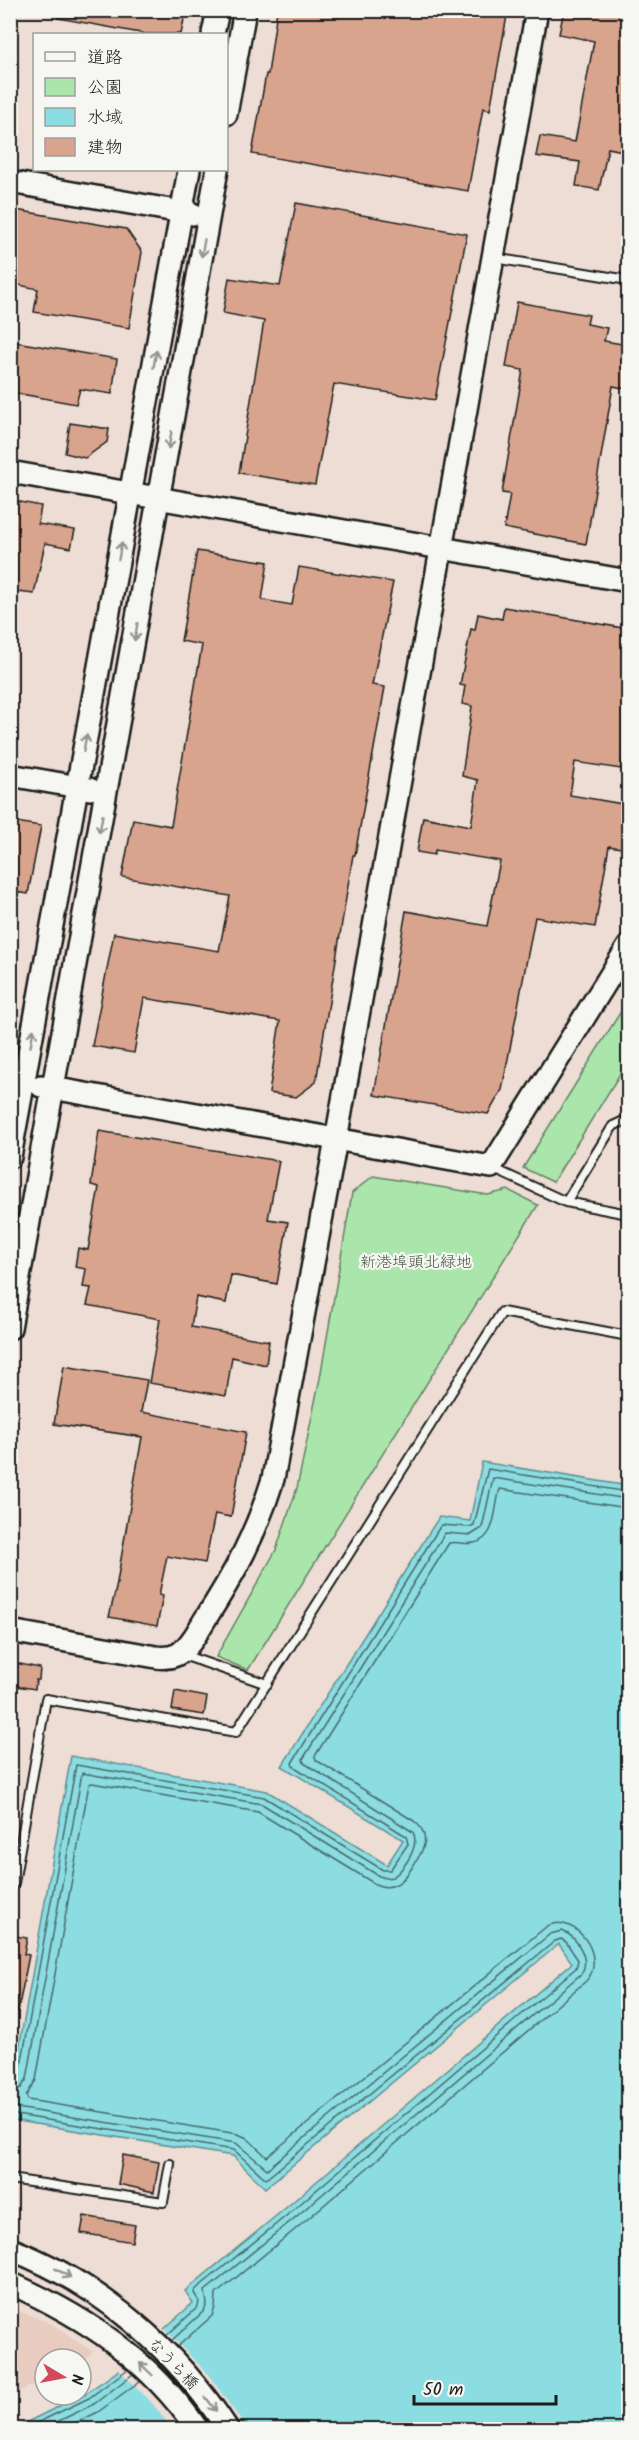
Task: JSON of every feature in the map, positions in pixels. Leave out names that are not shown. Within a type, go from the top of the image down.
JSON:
[{"type":"street","points":[[213,33],[218,10]]},
{"type":"street","points":[[228,103],[245,10]]},
{"type":"street","points":[[10,1631],[156,1657],[167,1658],[179,1653],[189,1644],[249,1546],[273,1479],[336,1140],[537,10]]},
{"type":"street","points":[[10,1157],[17,1082],[77,787],[189,171]]},
{"type":"street","points":[[10,1328],[217,171]]},
{"type":"street","points":[[10,182],[208,216]]},
{"type":"street","points":[[10,472],[628,581]]},
{"type":"street","points":[[10,775],[107,792]]},
{"type":"street","points":[[17,1082],[491,1167],[628,947]]},
{"type":"street","name":"なうら橋","points":[[10,2249],[68,2275],[110,2304],[150,2338],[181,2369],[206,2397],[228,2430]]},
{"type":"street","name":"なうら橋","points":[[10,2283],[93,2326],[121,2346],[148,2371],[198,2430]]},
{"type":"lane","points":[[493,257],[628,280]]},
{"type":"lane","points":[[566,1202],[613,1126],[628,1119]]},
{"type":"lane","points":[[491,1167],[566,1202],[628,1214]]},
{"type":"lane","points":[[10,1888],[14,1883],[46,1699],[236,1732],[502,1312],[628,1336]]},
{"type":"lane","points":[[179,1653],[267,1684]]},
{"type":"lane","points":[[10,2179],[163,2202],[170,2164]]},
{"type":"shaded area","points":[[10,2307],[52,2324],[86,2347],[33,2347],[33,2385],[11,2395]]},
{"type":"green space","points":[[628,1000],[628,1061],[553,1182],[523,1168]]},
{"type":"green space","name":"新港埠頭北緑地","points":[[373,1176],[488,1195],[508,1190],[538,1205],[248,1670],[216,1657],[276,1550],[297,1488],[320,1378],[352,1193]]},
{"type":"water","points":[[482,1462],[628,1486],[628,2429],[11,2430],[58,2407],[93,2407],[93,2388],[115,2373],[193,2303],[185,2291],[572,1963],[559,1944],[265,2188],[233,2156],[11,2120],[11,2093],[71,1756],[267,1791],[387,1865],[403,1840],[282,1766],[439,1517],[470,1521]]},
{"type":"pier","points":[[162,2327],[208,2374],[247,2429],[172,2429],[152,2403],[116,2367]]},
{"type":"building","points":[[59,10],[186,10],[181,33],[140,33],[58,18]]},
{"type":"building","points":[[277,10],[508,10],[490,110],[483,108],[468,191],[252,154],[266,74],[268,74]]},
{"type":"building","points":[[564,10],[628,10],[628,152],[608,148],[599,190],[576,186],[580,162],[536,156],[540,136],[575,142],[594,41],[559,34]]},
{"type":"building","points":[[296,203],[467,234],[435,400],[334,384],[315,485],[239,473],[264,321],[223,313],[229,278],[280,286]]},
{"type":"building","points":[[10,209],[126,229],[142,252],[129,328],[34,312],[38,289],[10,283]]},
{"type":"building","points":[[517,302],[589,315],[587,324],[607,328],[604,341],[628,345],[628,389],[613,386],[586,544],[504,528],[510,494],[502,493],[523,370],[506,367]]},
{"type":"building","points":[[10,341],[117,359],[112,394],[80,389],[76,404],[10,392]]},
{"type":"building","points":[[70,423],[109,429],[107,442],[85,458],[65,453]]},
{"type":"building","points":[[10,500],[41,506],[38,524],[75,530],[71,548],[45,543],[34,594],[10,591]]},
{"type":"building","points":[[197,551],[268,562],[262,600],[292,605],[299,567],[393,582],[372,685],[385,687],[355,855],[353,855],[316,1082],[296,1097],[269,1093],[280,1021],[144,998],[134,1053],[92,1046],[114,933],[219,951],[230,896],[122,877],[133,819],[171,826],[202,645],[181,641]]},
{"type":"building","points":[[504,607],[628,629],[628,731],[621,769],[575,762],[570,795],[628,805],[628,849],[609,846],[595,927],[535,917],[502,1090],[488,1114],[374,1095],[406,911],[487,926],[500,861],[435,850],[434,855],[417,852],[423,817],[471,826],[478,780],[462,776],[472,706],[462,704],[465,686],[460,685],[471,629],[475,630],[478,614],[502,619]]},
{"type":"building","points":[[10,821],[41,826],[28,894],[10,891]]},
{"type":"building","points":[[99,1131],[279,1161],[268,1219],[288,1222],[277,1284],[231,1275],[226,1303],[196,1297],[191,1327],[269,1341],[266,1365],[232,1357],[226,1396],[149,1383],[160,1319],[87,1305],[91,1288],[83,1287],[86,1269],[75,1267],[78,1248],[88,1250],[99,1187],[91,1185]]},
{"type":"building","points":[[64,1366],[147,1380],[141,1412],[246,1432],[231,1517],[215,1514],[205,1563],[167,1556],[159,1595],[163,1596],[157,1626],[109,1617],[142,1437],[54,1424]]},
{"type":"building","points":[[10,1662],[40,1668],[39,1680],[36,1680],[35,1689],[10,1685]]},
{"type":"building","points":[[175,1691],[207,1697],[204,1715],[172,1710]]},
{"type":"building","points":[[10,1935],[27,1938],[24,1954],[29,1955],[18,2011],[10,2011]]},
{"type":"building","points":[[123,2155],[159,2162],[154,2192],[118,2184]]},
{"type":"building","points":[[84,2216],[135,2225],[132,2242],[81,2233]]}]
